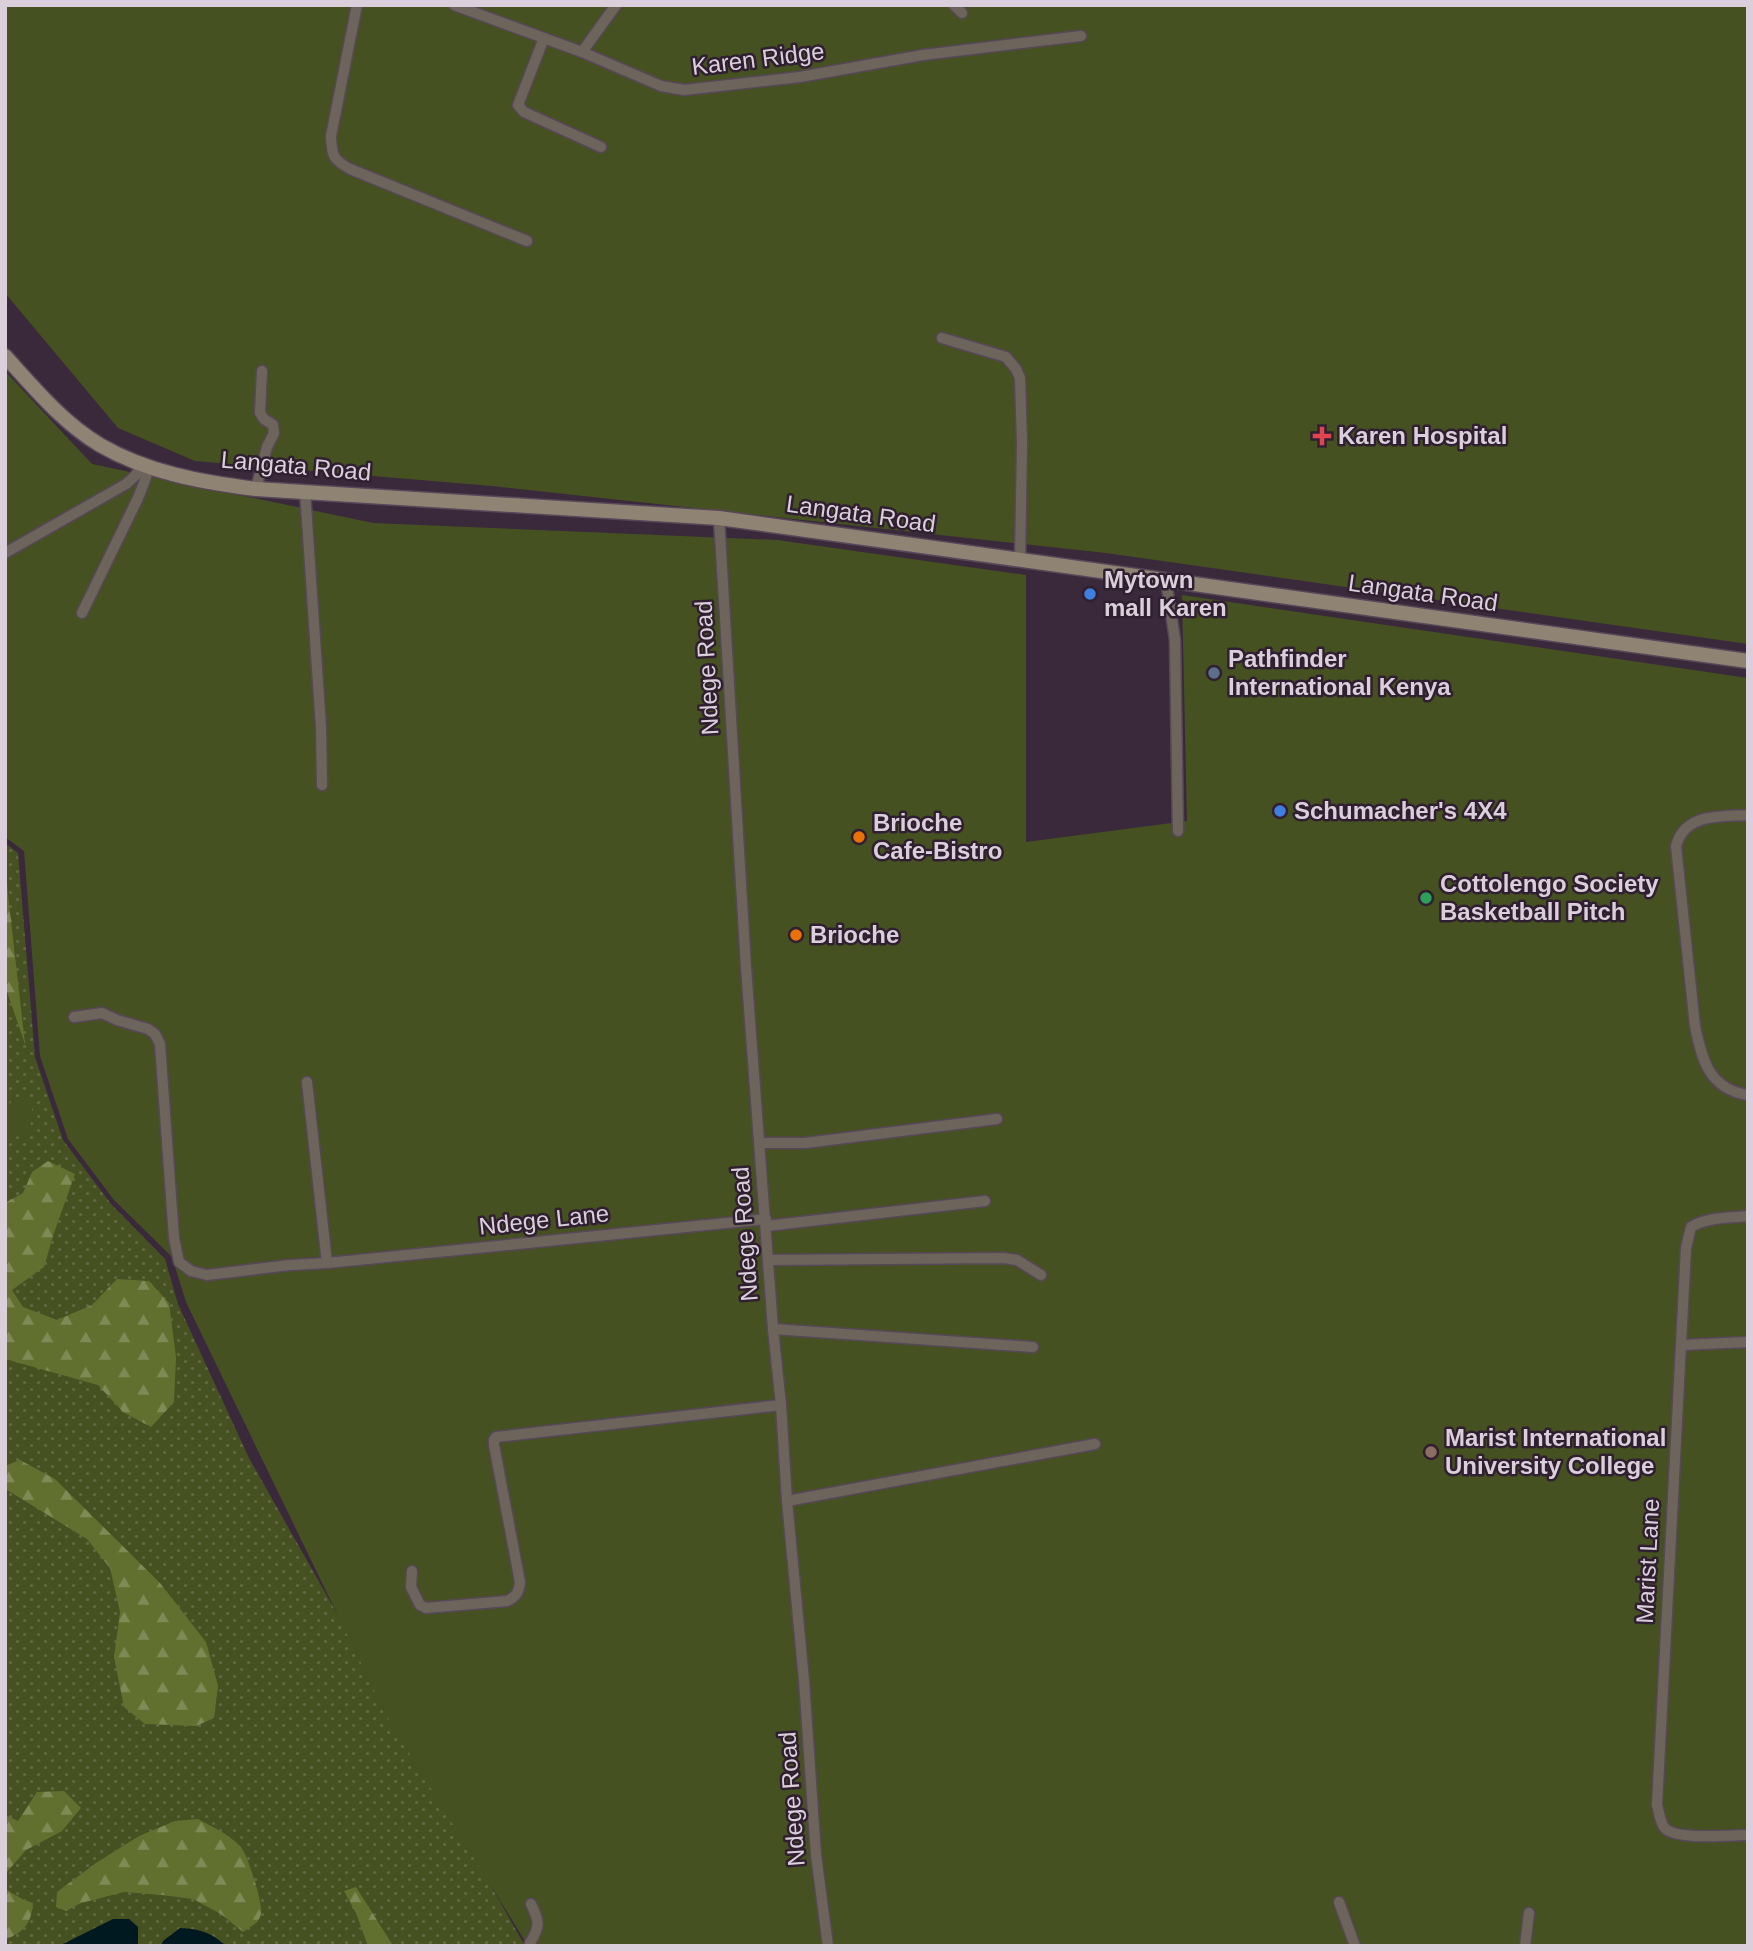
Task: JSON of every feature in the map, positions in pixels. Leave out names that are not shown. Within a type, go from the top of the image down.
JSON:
[{"type":"main road","name":"Langata Road","points":[[5,356],[37,392],[84,434],[120,455],[174,475],[256,489],[719,518],[1748,661]]},
{"type":"street","points":[[357,5],[331,136],[332,153],[338,162],[349,169],[527,241]]},
{"type":"street","name":"Karen Ridge","points":[[454,5],[582,52],[661,86],[684,90],[800,77],[923,55],[1081,36]]},
{"type":"street","points":[[582,52],[615,5]]},
{"type":"street","points":[[544,38],[518,105],[524,112],[601,146]]},
{"type":"street","points":[[942,338],[1006,357],[1020,378],[1020,560]]},
{"type":"street","points":[[256,489],[267,447],[274,433],[273,425],[260,413],[262,371]]},
{"type":"street","points":[[5,553],[126,484],[145,466]]},
{"type":"street","points":[[82,613],[138,498],[145,466]]},
{"type":"street","points":[[305,491],[321,727],[322,785]]},
{"type":"street","name":"Ndege Road","points":[[719,518],[746,967],[773,1329],[804,1680],[816,1855],[828,1946]]},
{"type":"street","points":[[1166,580],[1175,640],[1178,831]]},
{"type":"street","points":[[1748,816],[1695,821],[1682,831],[1676,846],[1695,1026],[1701,1054],[1717,1081],[1726,1089],[1748,1095]]},
{"type":"street","name":"Ndege Lane","points":[[74,1017],[102,1013],[148,1029],[160,1044],[177,1256],[183,1267],[207,1275],[985,1201]]},
{"type":"street","points":[[307,1082],[327,1263]]},
{"type":"street","points":[[760,1143],[805,1143],[998,1119]]},
{"type":"street","name":"Marist Lane","points":[[1748,1216],[1718,1219],[1691,1227],[1686,1248],[1657,1805],[1662,1826],[1669,1832],[1682,1836],[1748,1835]]},
{"type":"street","points":[[769,1260],[1004,1258],[1017,1260],[1041,1275]]},
{"type":"street","points":[[773,1329],[1033,1348]]},
{"type":"street","points":[[1681,1345],[1748,1342]]},
{"type":"street","points":[[412,1571],[411,1587],[420,1605],[426,1608],[507,1601],[515,1597],[520,1582],[494,1445],[496,1437],[781,1405]]},
{"type":"street","points":[[787,1500],[1095,1444]]},
{"type":"street","points":[[1339,1902],[1355,1946]]},
{"type":"street","points":[[531,1904],[538,1919],[538,1930],[530,1943],[531,1946]]},
{"type":"street","points":[[1525,1946],[1529,1913]]},
{"type":"green space","points":[[5,5],[1748,5],[1748,644],[1106,553],[492,486],[195,461],[118,428],[5,293]]},
{"type":"green space","points":[[5,371],[92,464],[373,523],[777,540],[1026,575],[1026,842],[1187,821],[1182,595],[1748,678],[1748,1946],[528,1946],[388,1719],[186,1302],[172,1257],[114,1200],[68,1139],[40,1056],[24,851],[5,837]]},
{"type":"green space","points":[[5,843],[18,853],[35,1057],[63,1140],[111,1204],[165,1259],[178,1304],[249,1458],[525,1946],[5,1946]]},
{"type":"green space","points":[[5,868],[25,1044],[5,986]]},
{"type":"green space","points":[[14,1098],[25,1100],[32,1107],[30,1124],[20,1137],[9,1131],[5,1121],[7,1109]]},
{"type":"green space","points":[[48,1161],[75,1174],[44,1267],[12,1290],[23,1307],[57,1320],[92,1305],[117,1279],[149,1281],[169,1303],[176,1357],[174,1402],[151,1427],[123,1412],[98,1385],[5,1359],[5,1203],[23,1193],[32,1172]]},
{"type":"green space","points":[[20,1460],[55,1479],[160,1583],[206,1642],[218,1686],[214,1718],[196,1726],[145,1724],[124,1707],[114,1657],[120,1612],[110,1568],[87,1539],[7,1490],[5,1466]]},
{"type":"green space","points":[[64,1791],[81,1808],[62,1831],[26,1850],[7,1872],[7,1890],[33,1903],[26,1926],[5,1940],[5,1815],[18,1821],[37,1792]]},
{"type":"green space","points":[[198,1819],[235,1842],[247,1858],[261,1913],[257,1922],[243,1932],[221,1914],[193,1899],[124,1892],[81,1903],[66,1911],[56,1907],[57,1892],[139,1836],[175,1821]]},
{"type":"green space","points":[[356,1887],[393,1946],[368,1946],[356,1913],[344,1891]]},
{"type":"water","points":[[113,1919],[129,1919],[138,1927],[138,1946],[59,1946]]},
{"type":"water","points":[[180,1928],[204,1932],[226,1946],[161,1946],[163,1941]]},
{"type":"place","name":"Karen Hospital","points":[[1322,436]]},
{"type":"place","name":"Mytown mall Karen","points":[[1090,594]]},
{"type":"place","name":"Pathfinder International Kenya","points":[[1214,673]]},
{"type":"place","name":"Schumacher's 4X4","points":[[1280,811]]},
{"type":"place","name":"Brioche Cafe-Bistro","points":[[859,837]]},
{"type":"place","name":"Cottolengo Society Basketball Pitch","points":[[1426,898]]},
{"type":"place","name":"Brioche","points":[[796,935]]},
{"type":"place","name":"Marist International University College","points":[[1431,1452]]}]
